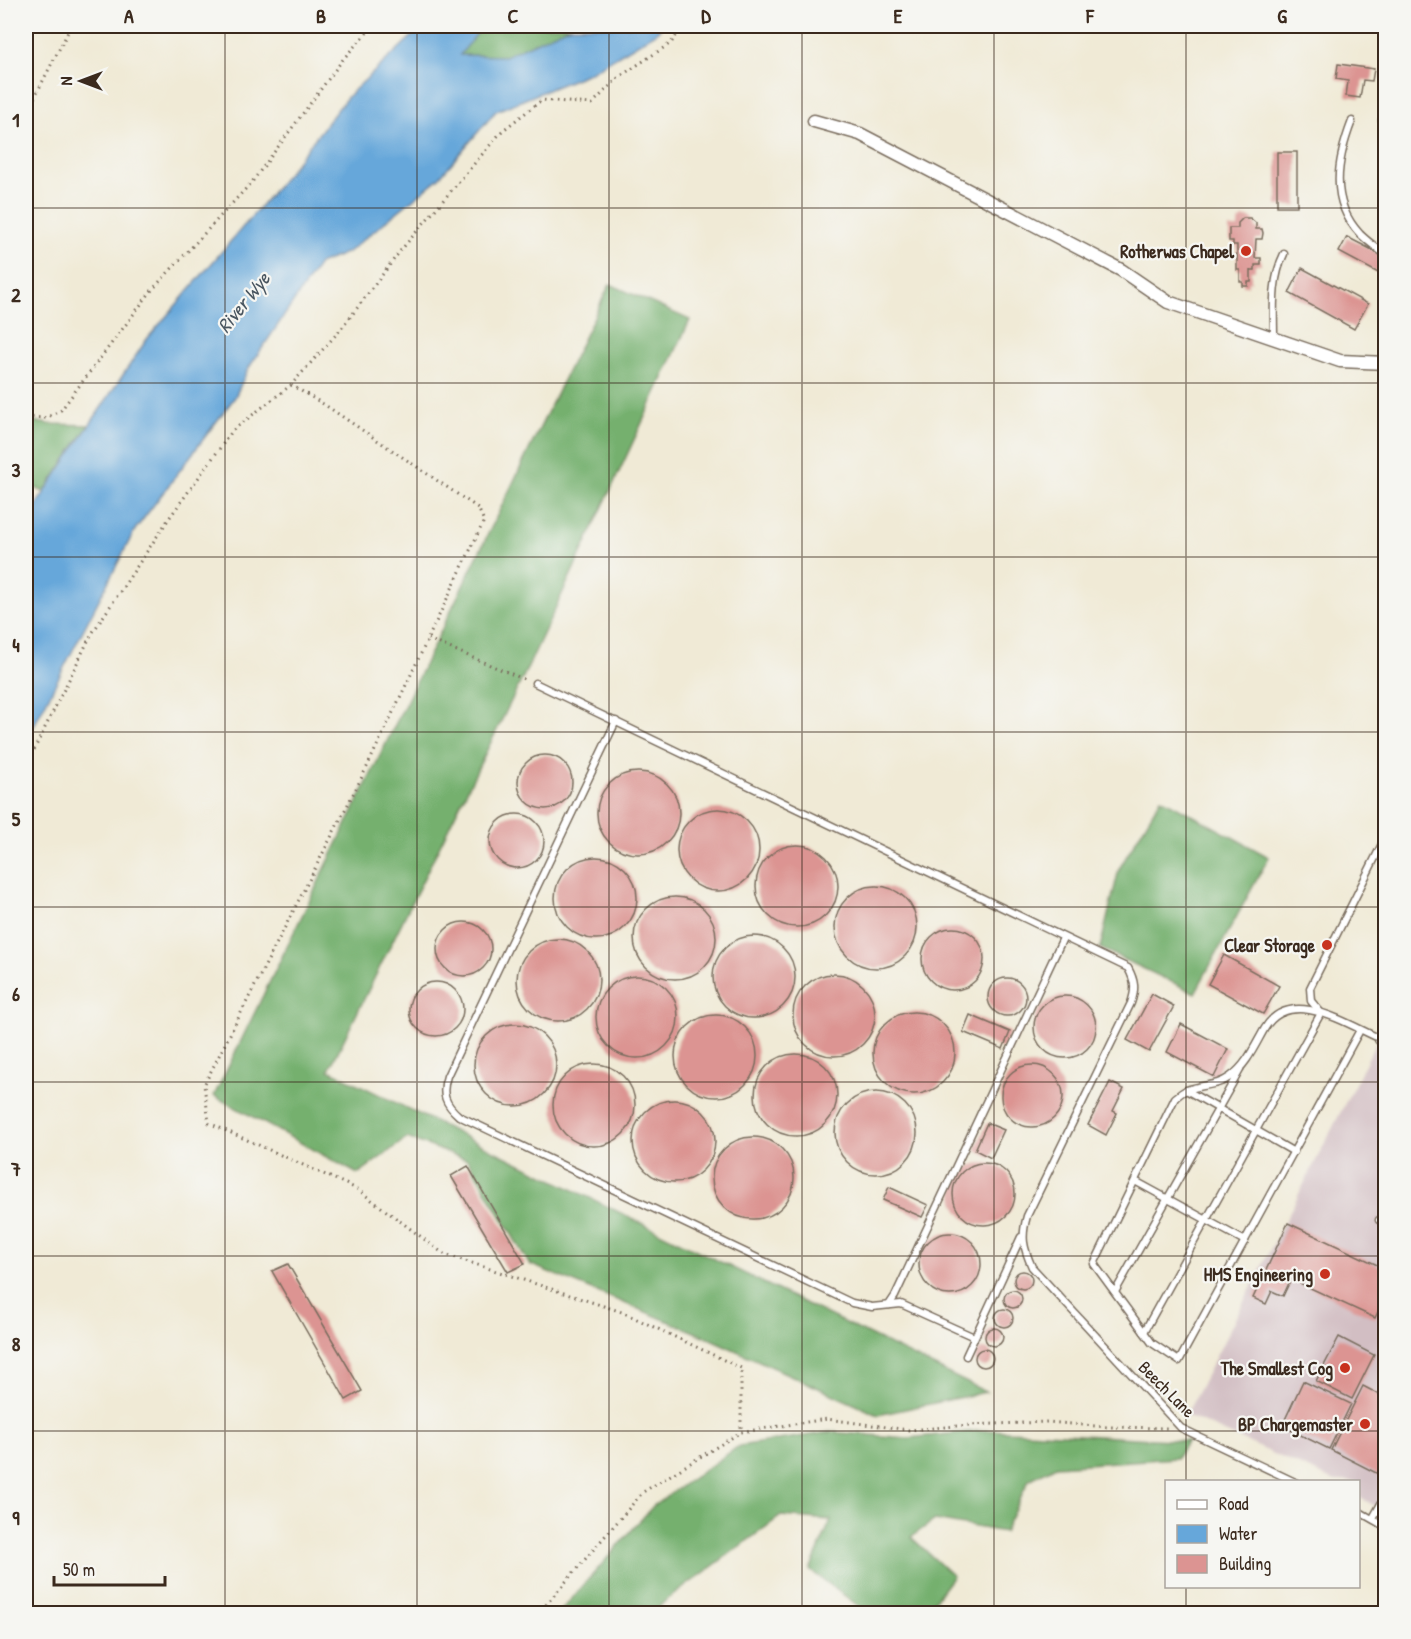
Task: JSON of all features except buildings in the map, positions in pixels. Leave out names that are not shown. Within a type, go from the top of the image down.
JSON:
[{"type":"street","points":[[814,121],[860,134],[1121,270],[1168,302],[1340,362],[1386,363]]},
{"type":"lane","points":[[1352,121],[1338,171],[1341,201],[1347,216],[1361,235],[1386,255]]},
{"type":"lane","points":[[1274,338],[1274,290],[1284,254]]},
{"type":"lane","points":[[535,683],[1128,968],[1136,990],[1131,1003],[1027,1216],[1023,1234],[966,1356]]},
{"type":"lane","points":[[616,721],[447,1076],[443,1087],[446,1104],[459,1116],[852,1303],[872,1307],[902,1304],[974,1337]]},
{"type":"lane","points":[[1321,1013],[1311,1000],[1310,988],[1386,836]]},
{"type":"lane","points":[[889,1305],[1063,938]]},
{"type":"lane","points":[[1114,1292],[1244,1063],[1267,1025],[1279,1013],[1289,1009],[1307,1008],[1383,1041]]},
{"type":"lane","points":[[1144,1332],[1321,1013]]},
{"type":"lane","points":[[1244,1063],[1232,1076],[1216,1085],[1186,1090],[1175,1098],[1094,1264],[1152,1343],[1179,1361],[1360,1030]]},
{"type":"lane","points":[[1186,1090],[1294,1152]]},
{"type":"lane","points":[[1135,1181],[1245,1241]]},
{"type":"lane","points":[[1379,1220],[1386,1223]]},
{"type":"lane","name":"Beech Lane","points":[[1023,1234],[1023,1247],[1032,1267],[1181,1428],[1291,1480]]},
{"type":"lane","points":[[1373,1518],[1386,1495]]},
{"type":"lane","points":[[1360,1512],[1386,1527]]},
{"type":"path","points":[[26,114],[71,26]]},
{"type":"path","points":[[26,417],[46,418],[61,410],[152,290],[252,182],[344,58],[373,26]]},
{"type":"path","points":[[26,766],[91,635],[170,517],[233,430],[291,385],[342,328],[401,250],[502,131],[542,100],[592,104],[619,77],[671,43],[683,26]]},
{"type":"path","points":[[291,385],[325,405],[478,508],[484,522],[367,767],[204,1085],[209,1123],[357,1189],[444,1254],[622,1312],[741,1368],[741,1432]]},
{"type":"path","points":[[428,639],[535,683]]},
{"type":"path","points":[[538,1614],[643,1492],[741,1432],[827,1419],[909,1430],[1047,1422],[1107,1427],[1181,1428]]},
{"type":"path","points":[[840,1614],[845,1604]]},
{"type":"shaded area","points":[[1385,1025],[1385,1513],[1360,1497],[1360,1480],[1333,1480],[1186,1415]]},
{"type":"green space","points":[[483,26],[571,26],[505,56],[459,55]]},
{"type":"green space","points":[[610,284],[690,320],[527,669],[329,1070],[986,1392],[878,1415],[704,1336],[529,1264],[468,1160],[407,1138],[358,1174],[214,1096]]},
{"type":"green space","points":[[26,420],[49,424],[89,425],[44,492],[26,484]]},
{"type":"green space","points":[[1161,798],[1269,857],[1195,993],[1100,948],[1119,869]]},
{"type":"green space","points":[[988,1430],[1188,1441],[1176,1458],[1056,1466],[1029,1480],[1004,1532],[935,1520],[911,1537],[953,1576],[925,1613],[868,1613],[810,1570],[831,1520],[781,1516],[664,1602],[653,1613],[559,1613],[653,1506],[739,1446],[830,1432],[908,1438]]},
{"type":"water","name":"River Wye","points":[[423,26],[483,26],[460,55],[505,56],[571,26],[662,26],[656,33],[589,73],[496,111],[439,178],[348,252],[319,264],[248,369],[235,397],[135,530],[26,741],[26,520],[147,339],[277,187],[348,96]]},
{"type":"place","name":"Rotherwas Chapel","points":[[1246,251]]},
{"type":"place","name":"Clear Storage","points":[[1327,945]]},
{"type":"place","name":"HMS Engineering","points":[[1325,1274]]},
{"type":"place","name":"The Smallest Cog","points":[[1345,1368]]},
{"type":"place","name":"BP Chargemaster","points":[[1365,1424]]}]
